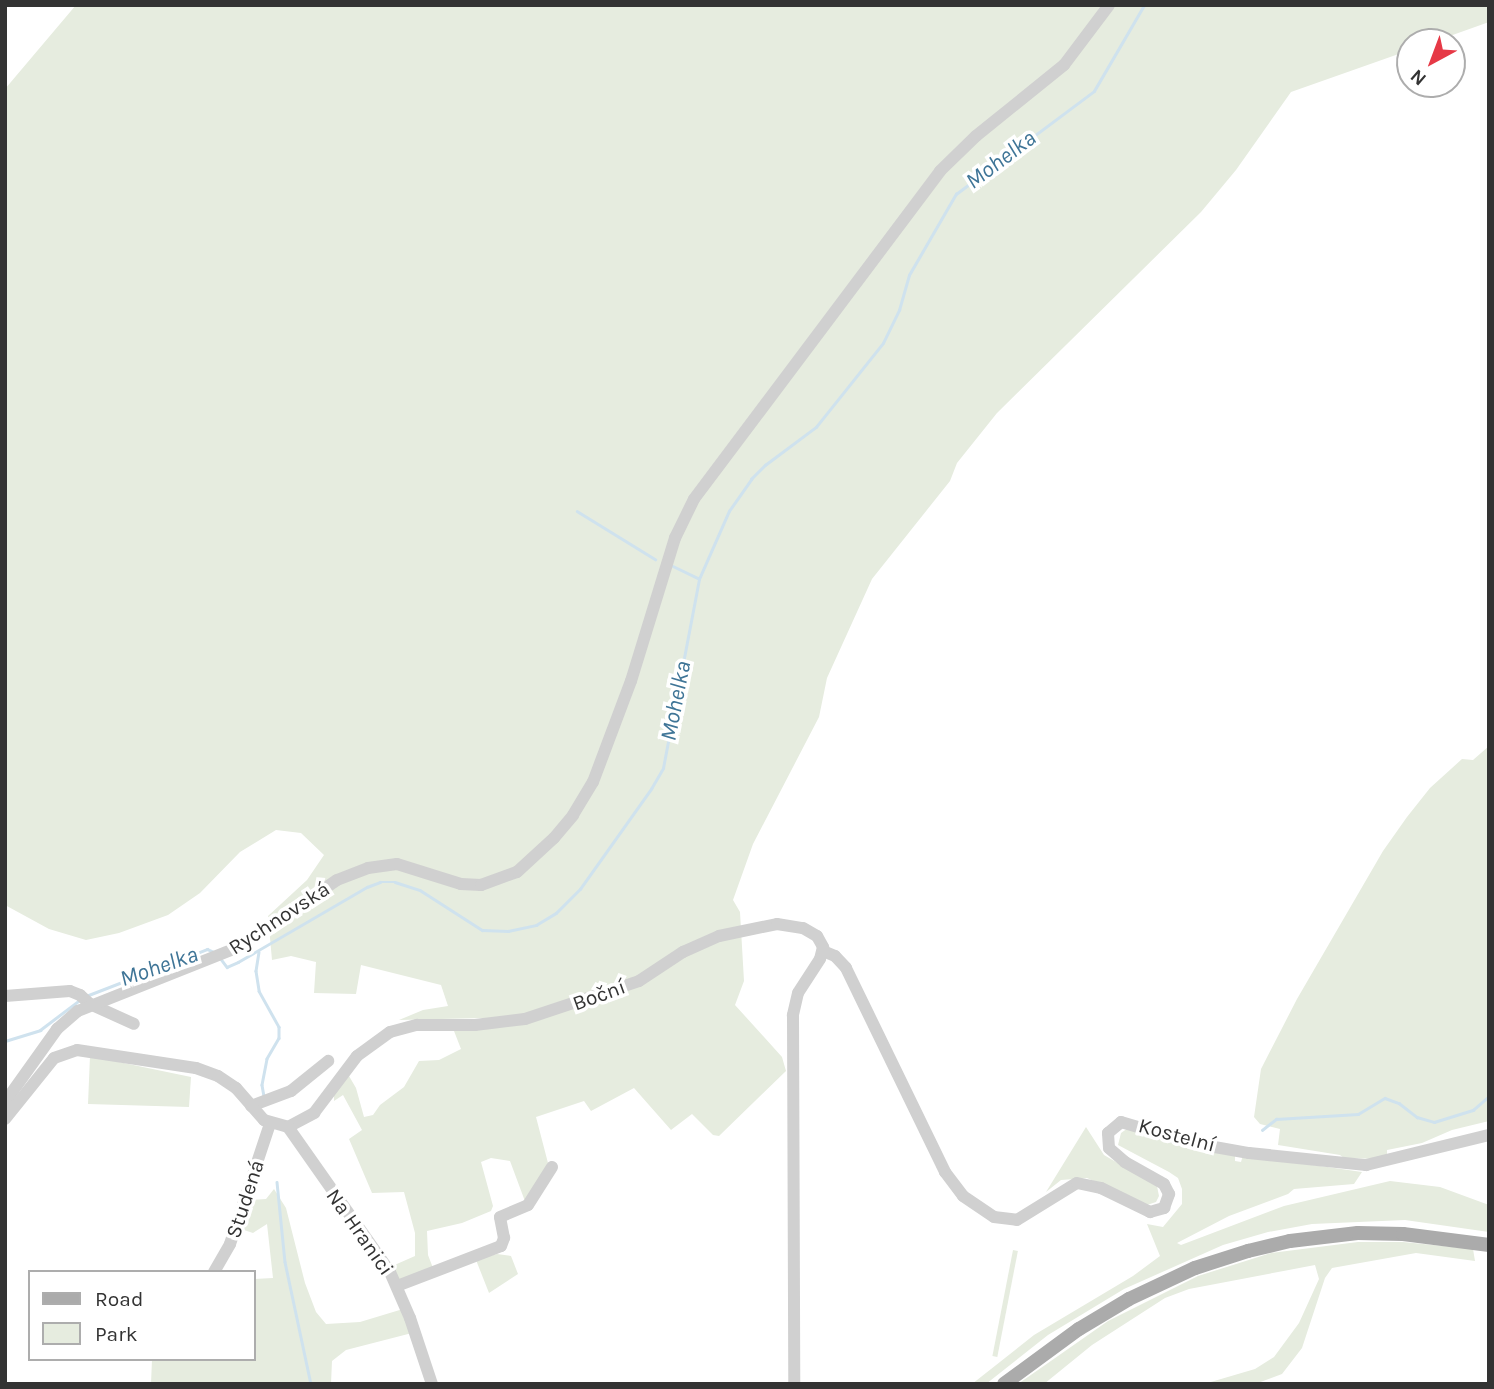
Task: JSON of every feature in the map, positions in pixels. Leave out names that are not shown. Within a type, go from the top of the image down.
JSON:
[{"type":"main road","points":[[1004,1384],[1079,1329],[1129,1299],[1195,1268],[1248,1251],[1290,1241],[1357,1233],[1403,1234],[1489,1245]]},
{"type":"street","name":"Rychnovská","points":[[5,1101],[57,1029],[86,1000],[219,956],[322,888],[353,873],[397,864],[461,884],[481,885],[517,872],[554,838],[573,815],[593,782],[631,681],[675,538],[694,499],[940,171],[976,136],[1065,65],[1109,5]]},
{"type":"street","name":"Boční","points":[[288,1127],[314,1113],[357,1056],[390,1032],[417,1025],[475,1025],[525,1019],[639,981],[683,952],[719,936],[750,928],[777,924],[803,928],[820,939],[823,951]]},
{"type":"street","name":"Kostelní","points":[[823,951],[835,956],[846,968],[945,1172],[963,1196],[994,1217],[1017,1220],[1077,1183],[1089,1184],[1150,1212],[1164,1208],[1169,1194],[1164,1184],[1125,1162],[1109,1148],[1108,1133],[1121,1122],[1192,1143],[1249,1153],[1366,1165],[1489,1135]]},
{"type":"street","points":[[794,1384],[793,1015],[798,993],[823,951]]},
{"type":"street","points":[[5,996],[62,990],[134,1024]]},
{"type":"street","points":[[5,1119],[54,1058],[77,1050],[196,1068],[218,1076],[236,1088],[270,1124],[288,1127]]},
{"type":"street","points":[[251,1105],[291,1091],[328,1061]]},
{"type":"street","name":"Studená","points":[[215,1270],[230,1244],[270,1124]]},
{"type":"street","name":"Na Hranici","points":[[288,1127],[320,1176],[371,1241],[397,1286],[426,1360],[432,1384]]},
{"type":"street","points":[[397,1286],[501,1246],[504,1238],[500,1217],[528,1205],[552,1167]]},
{"type":"green space","points":[[76,5],[1489,5],[1489,22],[1466,30],[1466,28],[1396,28],[1396,55],[1291,92],[1236,170],[1201,212],[997,413],[957,463],[950,481],[872,579],[827,678],[819,717],[753,844],[733,900],[740,912],[744,981],[735,1005],[782,1057],[786,1071],[719,1136],[713,1135],[692,1114],[671,1130],[634,1088],[591,1111],[584,1101],[536,1117],[548,1163],[526,1204],[510,1161],[491,1158],[481,1162],[493,1206],[491,1211],[462,1223],[427,1231],[428,1255],[433,1268],[400,1280],[390,1267],[415,1256],[415,1233],[404,1192],[372,1193],[349,1139],[362,1130],[343,1095],[334,1101],[334,1093],[349,1076],[356,1088],[364,1117],[373,1115],[380,1105],[404,1087],[419,1061],[439,1060],[461,1049],[454,1031],[483,1018],[399,1020],[423,1010],[448,1006],[441,985],[361,965],[356,994],[314,993],[316,962],[291,956],[272,960],[268,916],[307,880],[324,855],[301,833],[276,830],[240,852],[200,893],[168,915],[119,933],[86,940],[49,929],[5,905],[5,89]]},
{"type":"green space","points":[[1489,746],[1489,1121],[1452,1130],[1422,1143],[1387,1150],[1387,1157],[1378,1159],[1344,1158],[1340,1155],[1278,1145],[1280,1129],[1260,1124],[1254,1117],[1261,1069],[1297,999],[1383,851],[1407,817],[1430,788],[1462,759],[1473,760]]},
{"type":"green space","points":[[90,1056],[191,1077],[189,1107],[88,1104]]},
{"type":"green space","points":[[1086,1127],[1104,1155],[1157,1186],[1159,1196],[1156,1202],[1147,1205],[1087,1178],[1061,1180],[1046,1192]]},
{"type":"green space","points":[[1128,1128],[1235,1154],[1235,1161],[1241,1162],[1243,1155],[1362,1172],[1354,1184],[1294,1189],[1288,1194],[1229,1216],[1177,1243],[1181,1245],[1284,1206],[1390,1181],[1440,1187],[1489,1205],[1489,1232],[1405,1220],[1312,1224],[1268,1232],[1223,1245],[1124,1289],[1048,1335],[986,1384],[972,1384],[1034,1335],[1133,1276],[1160,1256],[1147,1224],[1163,1227],[1182,1204],[1182,1189],[1178,1178],[1118,1145],[1121,1133]]},
{"type":"green space","points":[[274,1189],[286,1208],[305,1283],[316,1312],[326,1324],[360,1322],[403,1309],[412,1333],[346,1350],[332,1361],[331,1384],[151,1384],[152,1361],[256,1361],[256,1279],[273,1278],[267,1224],[253,1233],[238,1228],[247,1200],[266,1199]]},
{"type":"green space","points":[[1358,1242],[1403,1242],[1473,1249],[1475,1261],[1416,1253],[1332,1268],[1325,1278],[1302,1348],[1282,1374],[1255,1384],[1204,1384],[1255,1369],[1274,1357],[1299,1323],[1319,1279],[1315,1265],[1189,1289],[1165,1298],[1092,1345],[1044,1384],[1018,1384],[1108,1321],[1198,1276],[1271,1253]]},
{"type":"green space","points":[[1013,1250],[1018,1251],[997,1357],[992,1356]]},
{"type":"green space","points":[[497,1254],[511,1256],[518,1274],[489,1293],[476,1260]]},
{"type":"waterway","name":"Mohelka","points":[[221,959],[227,967],[238,962],[380,882],[395,882],[420,890],[482,930],[508,931],[536,925],[556,913],[580,889],[663,768],[699,579],[729,511],[751,479],[765,465],[816,427],[883,343],[899,310],[909,275],[956,194],[1094,91],[1144,5]]},
{"type":"waterway","points":[[577,511],[655,559]]},
{"type":"waterway","points":[[673,566],[698,578]]},
{"type":"waterway","name":"Mohelka","points":[[86,996],[207,949],[214,952]]},
{"type":"waterway","points":[[259,952],[256,971],[259,991],[279,1027],[279,1038],[267,1059],[262,1085],[264,1096]]},
{"type":"waterway","name":"Mohelka","points":[[5,1041],[40,1030],[81,999]]},
{"type":"waterway","points":[[1262,1130],[1276,1119],[1358,1114],[1385,1098],[1399,1103],[1417,1117],[1434,1122],[1473,1110],[1489,1096]]},
{"type":"waterway","points":[[277,1182],[285,1262],[311,1384]]}]
